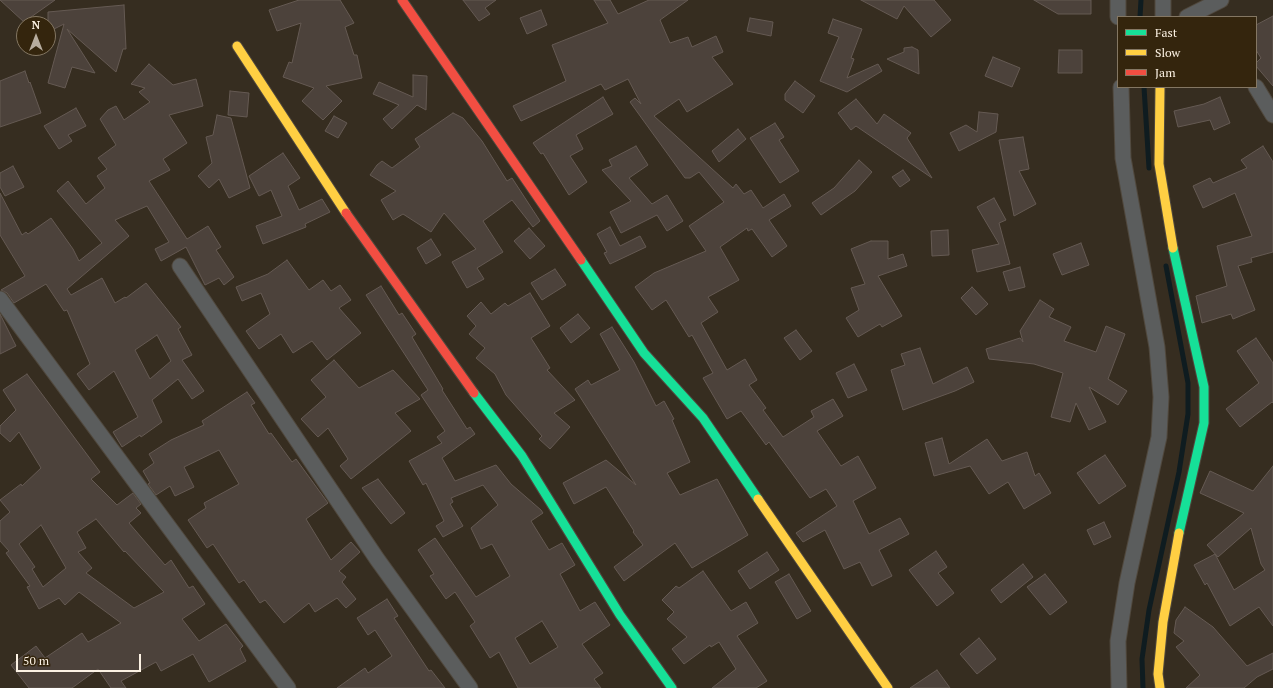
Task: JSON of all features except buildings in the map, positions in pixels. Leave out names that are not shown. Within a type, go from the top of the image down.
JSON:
[{"type":"street","points":[[402,0],[520,169],[644,353],[703,418],[888,688]]},
{"type":"street","points":[[1118,0],[1118,16]]},
{"type":"street","points":[[1163,0],[1163,16]]},
{"type":"street","points":[[1192,16],[1209,13],[1221,0]]},
{"type":"street","points":[[237,46],[342,208],[443,351],[522,456],[620,615],[672,688]]},
{"type":"street","points":[[1119,688],[1118,641],[1127,583],[1159,437],[1161,397],[1157,347],[1123,158],[1121,88]]},
{"type":"street","points":[[1160,88],[1159,164],[1172,251],[1204,388],[1204,423],[1180,525],[1163,622],[1158,674],[1160,688]]},
{"type":"street","points":[[1257,88],[1273,115]]},
{"type":"street","points":[[180,266],[378,559],[470,688]]},
{"type":"street","points":[[0,299],[288,688]]},
{"type":"waterway","points":[[1140,16],[1141,0]]},
{"type":"waterway","points":[[1144,88],[1149,168]]},
{"type":"waterway","points":[[1143,688],[1142,659],[1149,610],[1179,472],[1188,414],[1188,383],[1166,266]]},
{"type":"traffic: fast","points":[[1173,248],[1204,387],[1204,423],[1179,533]]},
{"type":"traffic: fast","points":[[581,260],[644,353],[703,418],[758,499]]},
{"type":"traffic: fast","points":[[474,393],[522,456],[620,615],[672,688]]},
{"type":"traffic: slow","points":[[237,46],[346,213]]},
{"type":"traffic: slow","points":[[1160,88],[1159,164],[1173,248]]},
{"type":"traffic: slow","points":[[758,499],[888,688]]},
{"type":"traffic: slow","points":[[1160,688],[1158,674],[1163,622],[1179,533]]},
{"type":"traffic: jam","points":[[402,0],[581,260]]},
{"type":"traffic: jam","points":[[346,213],[474,393]]}]
